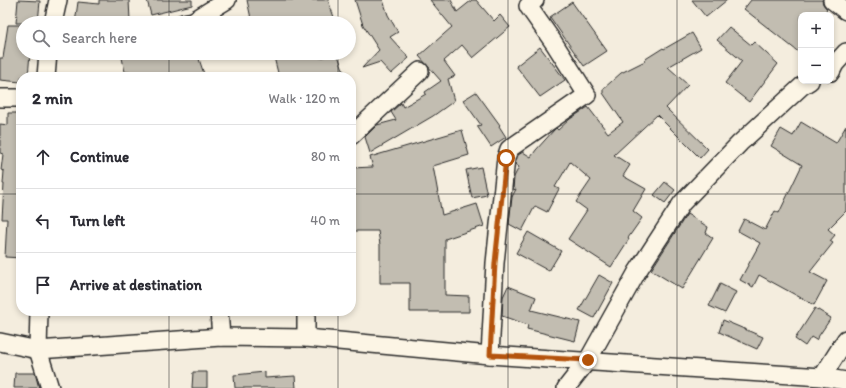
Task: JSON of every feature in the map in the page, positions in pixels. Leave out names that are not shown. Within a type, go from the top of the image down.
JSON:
[{"type":"street","points":[[55,16],[58,0]]},
{"type":"street","points":[[201,16],[227,0]]},
{"type":"street","points":[[490,355],[495,263],[506,158],[509,149],[587,95],[554,43],[528,6],[535,0]]},
{"type":"street","points":[[832,0],[846,11]]},
{"type":"street","points":[[834,66],[846,52]]},
{"type":"street","points":[[46,72],[47,60]]},
{"type":"street","points":[[356,131],[420,71]]},
{"type":"street","points":[[566,388],[588,360],[637,272],[682,203],[740,143],[805,84]]},
{"type":"street","points":[[0,98],[16,98]]},
{"type":"street","points":[[39,316],[38,350],[50,388]]},
{"type":"street","points":[[219,316],[221,337]]},
{"type":"street","points":[[306,316],[306,338]]},
{"type":"street","points":[[0,342],[38,350],[221,337],[306,338],[490,355],[588,360],[822,377],[846,381]]},
{"type":"street","points":[[822,377],[846,339]]},
{"type":"building","points":[[18,0],[40,1],[39,16],[17,16]]},
{"type":"building","points":[[99,0],[129,0],[130,16],[76,16],[78,2],[99,4]]},
{"type":"building","points":[[147,0],[192,0],[192,5],[151,15]]},
{"type":"building","points":[[247,0],[328,0],[334,16],[250,16]]},
{"type":"building","points":[[355,0],[383,0],[388,15],[398,32],[390,37],[409,58],[391,74],[380,62],[362,68],[379,50],[363,25]]},
{"type":"building","points":[[430,0],[451,0],[457,12],[472,0],[476,0],[494,21],[500,15],[510,27],[473,58],[462,45],[444,61],[455,76],[448,79],[454,101],[433,116],[370,153],[365,137],[377,125],[396,120],[391,112],[401,103],[403,107],[426,94],[425,92],[441,81],[419,56],[452,27]]},
{"type":"building","points":[[692,0],[727,0],[706,17]]},
{"type":"building","points":[[751,0],[822,0],[827,9],[824,12],[798,12],[798,52],[744,9]]},
{"type":"building","points":[[572,2],[607,51],[584,66],[550,17]]},
{"type":"building","points":[[8,25],[16,25],[16,60],[29,60],[28,72],[16,72],[16,82],[0,80],[0,58],[3,58]]},
{"type":"building","points":[[729,27],[751,45],[754,42],[778,64],[749,102],[725,83],[742,61],[717,40]]},
{"type":"building","points":[[692,33],[701,48],[668,67],[688,85],[666,108],[708,149],[700,158],[657,115],[614,155],[630,165],[623,176],[646,189],[633,211],[642,218],[611,267],[568,239],[587,210],[576,202],[591,180],[570,162],[555,187],[559,189],[547,212],[535,206],[522,231],[509,224],[512,197],[516,189],[513,190],[514,177],[519,167],[515,164],[518,155],[523,152],[531,157],[556,128],[558,130],[570,119],[588,107],[608,133],[623,122],[603,93],[603,89],[621,73],[645,61],[644,60],[663,48],[664,49]]},
{"type":"building","points":[[540,47],[565,80],[540,97],[516,66]]},
{"type":"building","points":[[122,60],[199,60],[203,72],[125,72]]},
{"type":"building","points":[[275,60],[340,60],[344,72],[278,72]]},
{"type":"building","points":[[476,92],[500,125],[499,126],[506,137],[491,147],[477,126],[481,125],[463,100]]},
{"type":"building","points":[[8,113],[16,113],[16,258],[5,257],[7,219],[2,219],[4,171],[1,170],[3,154],[0,153],[0,124],[8,125]]},
{"type":"building","points":[[801,122],[836,143],[846,126],[846,211],[828,229],[835,235],[830,241],[833,243],[810,272],[827,281],[814,305],[759,275],[753,287],[740,280],[760,243],[738,231],[744,219],[765,230],[775,211],[779,213],[802,165],[771,146],[781,129],[793,136]]},
{"type":"building","points":[[462,130],[469,155],[433,166],[442,215],[477,204],[484,226],[445,239],[445,295],[469,296],[469,312],[410,312],[410,283],[380,283],[380,245],[378,231],[356,231],[356,168],[373,167],[370,157]]},
{"type":"building","points":[[481,167],[487,195],[472,198],[466,170]]},
{"type":"building","points":[[665,182],[675,190],[665,203],[654,195]]},
{"type":"building","points":[[687,214],[708,227],[706,233],[713,238],[682,289],[651,270]]},
{"type":"building","points":[[528,232],[561,251],[549,271],[516,253]]},
{"type":"building","points":[[599,275],[613,283],[594,318],[579,310]]},
{"type":"building","points":[[720,284],[736,292],[725,313],[709,306]]},
{"type":"building","points":[[508,286],[536,297],[531,310],[580,322],[575,341],[527,329],[528,325],[502,316],[503,297]]},
{"type":"building","points":[[815,308],[831,318],[816,340],[811,337],[805,346],[795,339]]},
{"type":"building","points":[[723,320],[763,337],[757,349],[719,332]]},
{"type":"building","points":[[193,372],[207,372],[207,388],[192,388]]},
{"type":"building","points":[[265,372],[265,378],[295,376],[296,388],[235,388],[234,375]]},
{"type":"building","points":[[15,373],[35,373],[39,388],[14,388]]},
{"type":"route","points":[[506,158],[495,263],[490,355],[588,360]]}]
